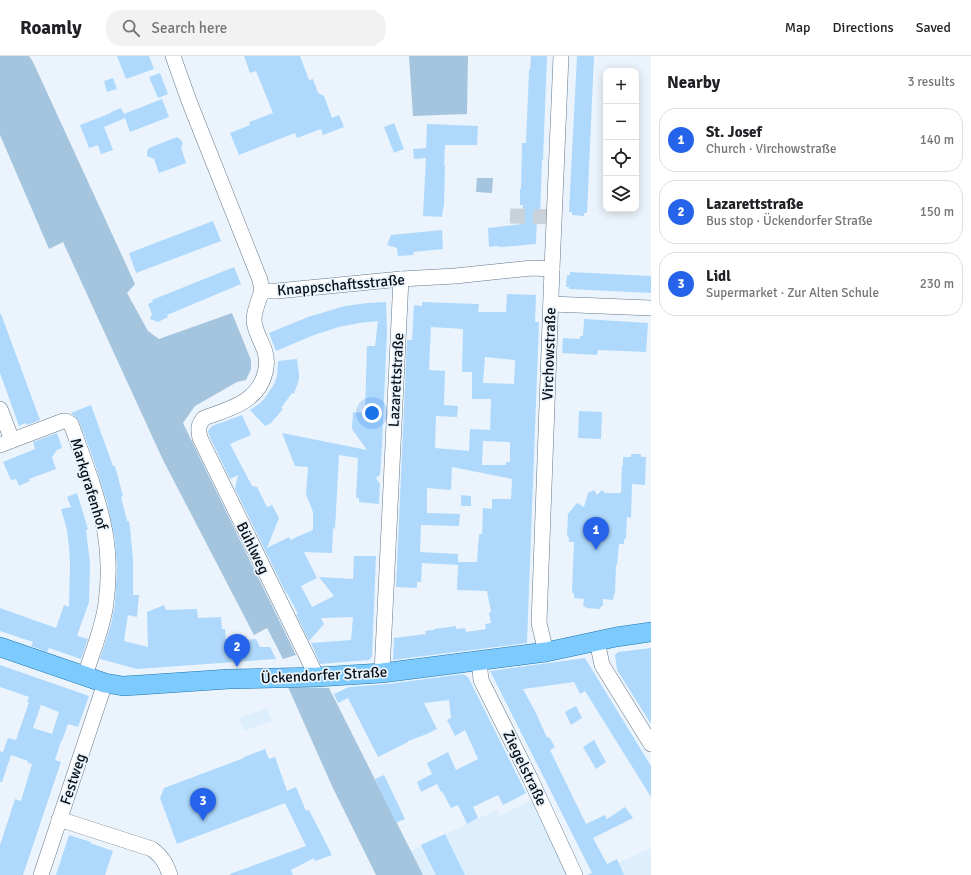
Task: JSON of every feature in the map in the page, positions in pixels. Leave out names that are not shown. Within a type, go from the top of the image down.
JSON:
[{"type":"main road","name":"Ückendorfer Straße","points":[[0,647],[105,683],[123,686],[236,679],[317,677],[382,673],[546,652],[616,637],[651,632]]},
{"type":"street","name":"Knappschaftsstraße","points":[[173,56],[189,101],[260,280],[262,290],[283,290],[401,279],[456,276],[532,268],[552,269]]},
{"type":"street","name":"Virchowstraße","points":[[546,652],[539,623],[561,56]]},
{"type":"street","name":"Lazarettstraße","points":[[382,673],[401,279]]},
{"type":"street","name":"Bühlweg","points":[[262,290],[254,321],[265,353],[267,366],[262,384],[253,394],[240,404],[204,418],[198,426],[198,431],[200,438],[317,677]]},
{"type":"street","points":[[551,304],[651,308]]},
{"type":"street","name":"Markgrafenhof","points":[[0,408],[6,443],[66,420],[71,424],[92,480],[105,533],[108,560],[107,589],[106,604],[101,626],[85,676]]},
{"type":"street","points":[[597,641],[602,665],[651,744]]},
{"type":"street","name":"Ziegelstraße","points":[[479,661],[482,680],[575,875]]},
{"type":"street","name":"Festweg","points":[[41,875],[105,683]]},
{"type":"street","points":[[59,819],[152,849],[165,861],[170,875]]},
{"type":"shaded area","points":[[0,56],[29,56],[33,62],[135,284],[127,293],[148,331],[159,339],[232,313],[251,360],[251,369],[246,380],[237,382],[195,406],[183,423],[296,655],[283,659],[267,628],[254,635],[163,460],[63,242],[49,249],[0,135]]},
{"type":"shaded area","points":[[409,56],[468,56],[467,114],[413,116]]},
{"type":"shaded area","points":[[477,178],[493,178],[492,193],[476,192]]},
{"type":"shaded area","points":[[288,687],[329,688],[423,875],[376,875],[332,786]]},
{"type":"shaded area","points":[[267,708],[272,721],[244,731],[239,718]]},
{"type":"shaded area","points":[[532,800],[571,875],[423,875],[410,851],[497,810],[500,816]]},
{"type":"shaded area","points":[[650,848],[651,875],[594,875]]},
{"type":"building","points":[[117,56],[149,56],[154,69],[126,79]]},
{"type":"building","points":[[244,56],[300,56],[309,80],[313,79],[318,93],[324,96],[332,118],[339,115],[344,127],[323,135],[321,129],[297,138],[295,133],[239,155],[230,133],[250,125],[249,122],[273,113],[256,71],[250,73]]},
{"type":"building","points":[[531,56],[547,56],[540,216],[537,216],[536,244],[489,247],[488,228],[522,224],[523,205],[520,205],[520,189],[522,143],[526,143]]},
{"type":"building","points":[[577,56],[594,56],[587,213],[584,213],[584,216],[572,215],[572,212],[569,212]]},
{"type":"building","points":[[160,73],[168,94],[158,98],[149,77]]},
{"type":"building","points":[[113,78],[117,89],[107,92],[104,81]]},
{"type":"building","points":[[162,99],[169,117],[130,132],[125,118],[104,127],[113,150],[101,154],[98,145],[89,148],[80,125],[121,108],[124,114]]},
{"type":"building","points":[[394,123],[404,149],[394,153],[384,127]]},
{"type":"building","points":[[427,124],[478,126],[477,145],[445,145],[444,206],[442,217],[423,216],[426,158],[414,159],[413,149],[426,148]]},
{"type":"building","points":[[177,137],[183,144],[181,147],[186,163],[159,173],[154,159],[147,156],[147,151],[149,148]]},
{"type":"building","points":[[213,221],[221,241],[136,273],[129,253]]},
{"type":"building","points":[[442,230],[443,249],[413,252],[414,255],[398,256],[397,248],[387,245],[391,235]]},
{"type":"building","points":[[234,267],[241,284],[167,315],[168,317],[158,322],[150,319],[152,314],[148,304],[153,302],[152,300]]},
{"type":"building","points":[[570,272],[651,276],[651,293],[569,289],[569,287],[566,287],[567,275],[570,275]]},
{"type":"building","points":[[507,294],[536,295],[535,322],[539,322],[527,643],[393,660],[394,638],[426,634],[425,631],[456,626],[456,629],[465,628],[466,632],[486,629],[485,624],[491,623],[489,613],[491,612],[487,591],[457,590],[458,565],[422,563],[421,582],[417,582],[417,588],[396,587],[407,340],[412,340],[414,305],[422,306],[422,302],[479,304],[478,312],[506,312]],"holes":[[[431,327],[463,329],[462,372],[472,372],[472,399],[491,399],[490,430],[470,429],[469,451],[435,448],[436,416],[457,417],[458,406],[444,405],[445,371],[429,370]],[[485,357],[515,360],[514,384],[483,383]],[[483,441],[510,442],[510,462],[506,462],[506,465],[482,465]],[[452,467],[512,479],[511,499],[492,499],[492,509],[483,508],[482,534],[479,534],[477,562],[458,562],[458,554],[420,552],[421,525],[459,526],[460,514],[427,513],[427,488],[451,490]]]},
{"type":"building","points":[[386,302],[387,331],[382,446],[380,475],[376,478],[380,484],[379,504],[359,502],[359,498],[356,498],[358,458],[339,455],[335,529],[333,528],[332,553],[304,552],[317,578],[301,586],[312,607],[334,596],[319,577],[353,579],[354,556],[376,556],[372,657],[369,660],[320,664],[311,643],[351,640],[353,617],[321,618],[324,624],[309,641],[296,614],[298,614],[286,593],[235,489],[238,475],[230,479],[208,431],[212,426],[242,415],[251,435],[230,444],[252,486],[257,487],[267,507],[272,505],[279,518],[267,548],[289,537],[290,540],[313,530],[313,512],[306,494],[308,467],[295,466],[282,433],[367,450],[352,429],[353,412],[365,413],[367,346],[375,346],[378,321],[339,327],[314,335],[276,351],[269,333],[308,317],[345,306]]},
{"type":"building","points":[[0,314],[40,420],[27,425],[26,423],[19,426],[0,373]]},
{"type":"building","points":[[584,319],[648,323],[646,352],[598,350],[597,355],[562,353],[563,338],[580,339],[580,336],[583,336]]},
{"type":"building","points":[[297,359],[299,379],[294,394],[292,393],[281,408],[283,409],[271,423],[265,426],[250,410],[265,398],[274,384],[277,376],[278,361]]},
{"type":"building","points":[[91,405],[113,466],[115,466],[123,496],[121,497],[130,528],[133,559],[133,595],[139,595],[137,617],[128,615],[124,641],[148,647],[147,612],[164,605],[166,610],[197,609],[198,618],[221,617],[222,629],[225,629],[226,639],[256,639],[260,647],[270,647],[276,659],[137,669],[100,659],[111,624],[115,604],[117,568],[115,540],[107,502],[94,461],[79,421],[71,413]]},
{"type":"building","points":[[579,411],[602,412],[601,439],[578,438]]},
{"type":"building","points":[[57,433],[62,448],[57,450],[52,457],[56,469],[29,479],[30,481],[19,486],[16,479],[11,480],[3,462],[35,449],[33,442]]},
{"type":"building","points":[[631,454],[641,454],[641,457],[646,457],[645,485],[632,484],[631,518],[627,517],[626,538],[624,540],[624,544],[619,544],[616,565],[615,594],[613,600],[603,599],[603,606],[601,606],[600,609],[586,608],[583,606],[584,599],[574,598],[574,594],[572,592],[574,542],[569,542],[567,535],[568,514],[577,503],[584,507],[588,493],[594,490],[597,495],[602,490],[605,493],[621,493],[623,457],[631,457]]},
{"type":"building","points":[[77,493],[88,529],[86,530],[90,563],[89,602],[77,636],[88,639],[81,659],[49,648],[47,652],[31,646],[33,642],[0,631],[0,608],[56,628],[64,605],[69,607],[69,547],[67,530],[61,509],[71,507],[67,497]]},
{"type":"building","points":[[461,495],[471,496],[471,506],[461,506]]},
{"type":"building","points":[[651,648],[651,724],[617,670],[615,655],[618,652]]},
{"type":"building","points":[[585,658],[651,766],[651,797],[585,691],[580,694],[574,682],[523,689],[547,738],[549,737],[555,747],[550,750],[586,824],[605,815],[607,819],[625,807],[633,818],[593,838],[607,864],[617,859],[624,875],[587,875],[592,873],[490,671]]},
{"type":"building","points":[[0,665],[89,696],[78,727],[68,724],[61,741],[55,760],[61,762],[23,875],[0,875],[0,845],[15,799],[21,801],[32,764],[11,755],[2,782],[0,782],[0,751],[3,752],[8,738],[16,740],[29,702],[27,702],[29,697],[0,687]],"holes":[[[41,705],[59,712],[52,734],[33,728]]]},
{"type":"building","points":[[463,674],[468,677],[526,793],[503,805],[498,795],[473,807],[478,818],[467,824],[458,805],[451,808],[437,784],[421,792],[417,782],[432,774],[427,763],[448,752],[456,770],[478,759],[465,730],[455,736],[447,720],[451,718],[449,700],[424,703],[437,729],[408,741],[378,757],[348,698],[338,703],[334,694],[349,687],[388,684]]},
{"type":"building","points":[[576,706],[582,718],[571,725],[565,712]]},
{"type":"building","points":[[594,740],[606,762],[596,769],[583,747]]},
{"type":"building","points":[[265,749],[269,759],[275,757],[287,791],[296,787],[306,811],[309,810],[332,855],[315,861],[314,858],[291,870],[293,875],[230,875],[306,846],[285,803],[177,844],[160,798],[164,788]]},
{"type":"building","points":[[384,775],[405,819],[396,823],[375,779]]},
{"type":"building","points":[[445,834],[465,875],[436,875],[421,845]]},
{"type":"building","points":[[69,835],[113,851],[105,875],[56,875]]},
{"type":"tunnel","points":[[510,216],[554,217]]},
{"type":"place","name":"St. Josef","points":[[596,550]]},
{"type":"place","name":"Lazarettstraße","points":[[237,667]]},
{"type":"place","name":"Lidl","points":[[203,821]]}]
